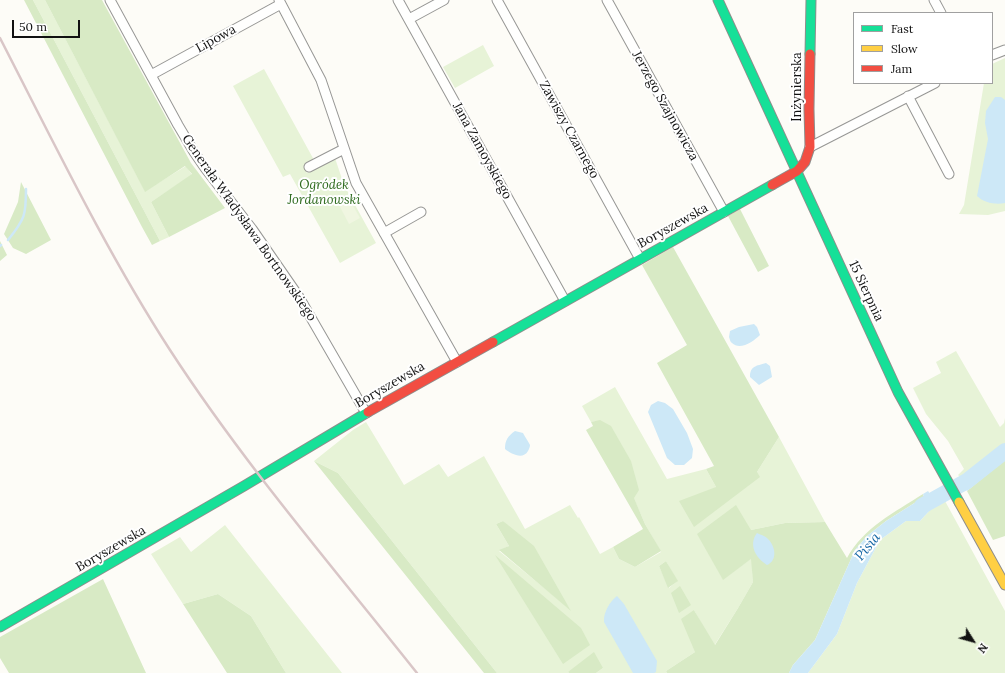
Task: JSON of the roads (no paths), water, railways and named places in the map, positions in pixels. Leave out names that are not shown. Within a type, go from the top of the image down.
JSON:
[{"type":"street","name":"Generała Władysława Bortnowskiego","points":[[110,0],[178,125],[202,163],[252,229],[299,297],[366,413]]},
{"type":"street","name":"Jana Zamoyskiego","points":[[398,0],[565,301]]},
{"type":"street","points":[[409,19],[444,0]]},
{"type":"street","name":"Zawiszy Czarnego","points":[[497,0],[640,259]]},
{"type":"street","name":"Jerzego Szajnowicza","points":[[607,0],[724,212]]},
{"type":"street","name":"15 Sierpnia","points":[[718,0],[898,392],[1005,586]]},
{"type":"street","name":"Inżynierska","points":[[797,171],[805,162],[810,147],[809,109],[811,0]]},
{"type":"street","points":[[934,0],[940,12]]},
{"type":"street","name":"Lipowa","points":[[151,75],[280,2]]},
{"type":"street","points":[[280,2],[321,80],[356,184],[457,362]]},
{"type":"street","points":[[993,55],[1005,50]]},
{"type":"street","points":[[810,147],[933,84]]},
{"type":"street","points":[[908,96],[949,174]]},
{"type":"street","points":[[309,167],[344,149]]},
{"type":"street","name":"Boryszewska","points":[[0,627],[244,486],[366,413],[797,171]]},
{"type":"street","points":[[384,233],[421,212]]},
{"type":"water","points":[[995,97],[1001,97],[1005,100],[1005,203],[998,204],[987,202],[977,196],[988,139],[985,123],[986,111]]},
{"type":"water","points":[[754,324],[760,335],[754,340],[743,346],[735,345],[731,342],[729,337],[730,331],[739,327]]},
{"type":"water","points":[[766,363],[770,366],[772,377],[759,385],[750,377],[750,373],[754,367]]},
{"type":"water","points":[[658,401],[665,403],[673,409],[687,433],[693,449],[692,458],[684,465],[675,465],[667,458],[648,412],[651,405]]},
{"type":"water","points":[[515,431],[523,433],[530,445],[526,454],[520,456],[510,453],[505,449],[507,438]]},
{"type":"water","points":[[1005,447],[1005,460],[967,491],[960,477],[983,465]]},
{"type":"water","points":[[938,489],[945,501],[931,509],[920,521],[906,521],[880,540],[857,583],[837,634],[808,673],[789,673],[793,665],[815,640],[855,550],[867,536],[886,521],[924,497],[923,494],[928,491],[930,494]]},
{"type":"water","points":[[757,533],[768,539],[774,550],[773,561],[767,565],[754,551],[753,542]]},
{"type":"water","points":[[617,596],[624,604],[657,661],[656,672],[654,673],[633,673],[604,622],[608,608]]},
{"type":"waterway","points":[[8,240],[18,227],[25,211],[26,189]]},
{"type":"waterway","name":"Pisia","points":[[922,506],[967,481],[1005,451]]},
{"type":"railway","points":[[0,38],[102,235],[170,350],[228,434],[321,554],[417,673]]},
{"type":"park label","name":"Ogródek Jordanowski","points":[[324,192]]}]
